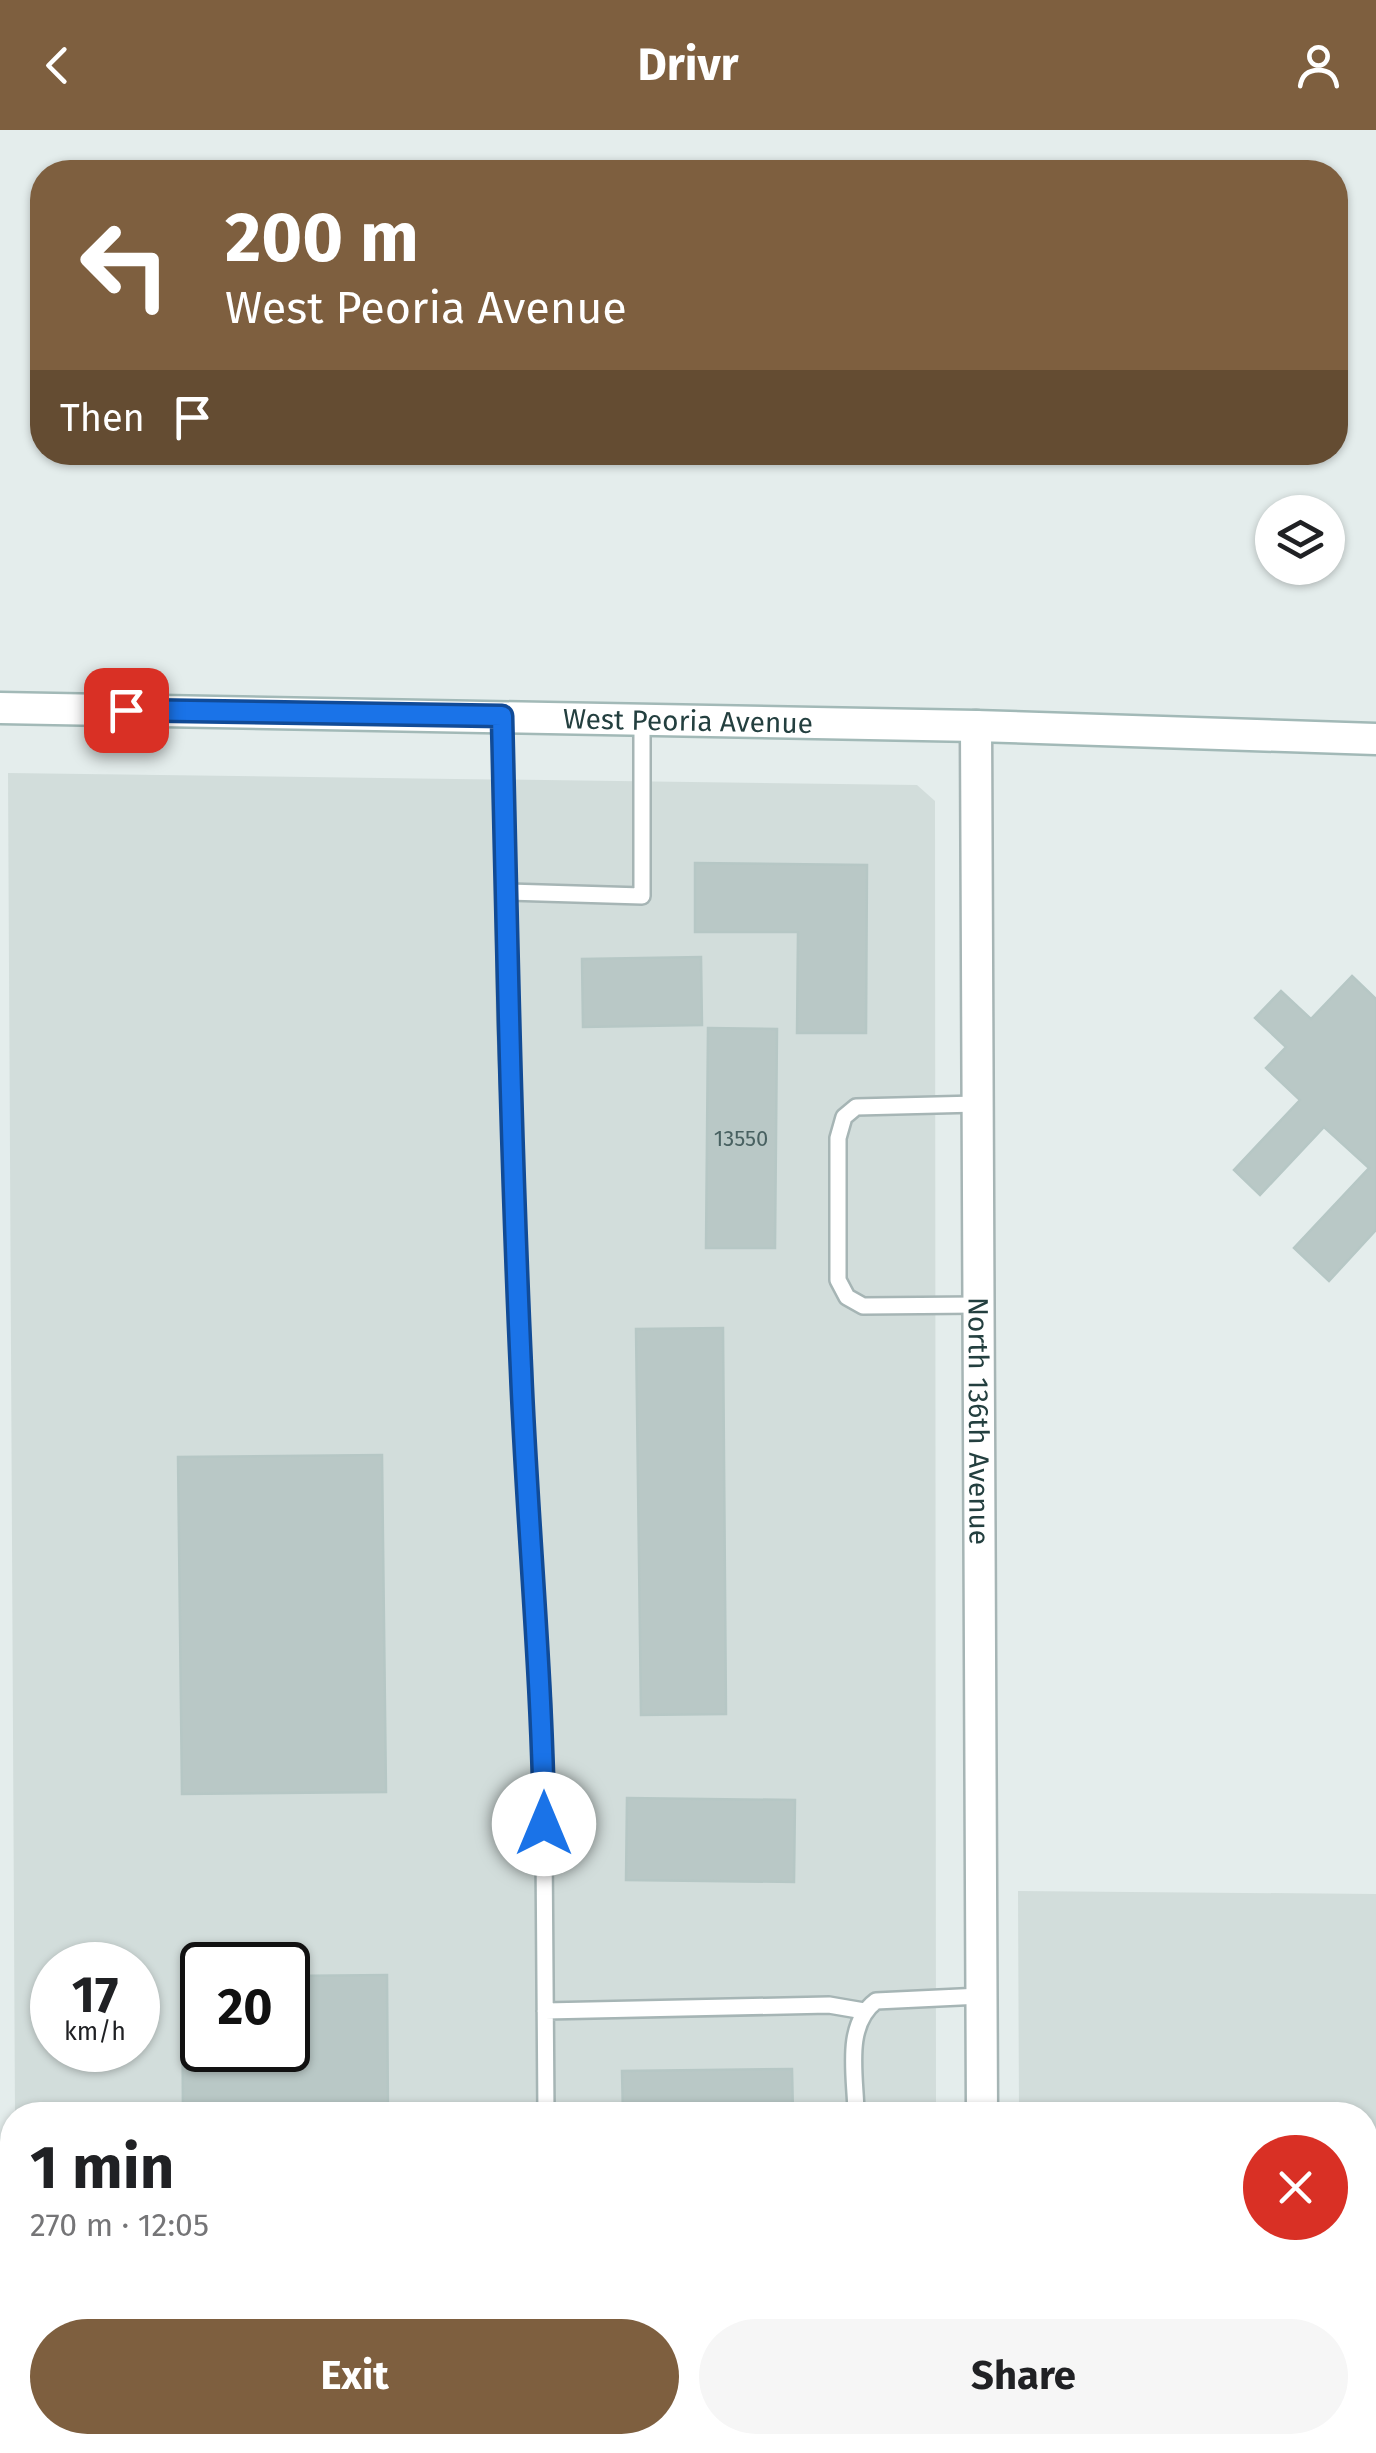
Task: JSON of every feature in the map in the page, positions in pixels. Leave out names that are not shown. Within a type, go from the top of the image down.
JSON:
[{"type":"street","name":"West Peoria Avenue","points":[[0,708],[642,718],[1376,740]]},
{"type":"street","name":"North 136th Avenue","points":[[976,726],[982,2102]]},
{"type":"lane","points":[[502,716],[506,1022],[521,1373],[543,1712],[546,2102]]},
{"type":"lane","points":[[506,892],[642,896],[642,718]]},
{"type":"lane","points":[[977,1104],[856,1107],[844,1117],[838,1138],[838,1280],[847,1297],[863,1306],[978,1305]]},
{"type":"lane","points":[[856,2102],[854,2032],[864,2010],[876,2001],[981,1996]]},
{"type":"lane","points":[[545,2011],[829,2005],[864,2010]]},
{"type":"shaded area","points":[[8,773],[917,785],[935,801],[936,2102],[15,2102]]},
{"type":"shaded area","points":[[1018,1891],[1376,1894],[1376,2102],[1019,2102]]},
{"type":"building","points":[[695,863],[867,865],[866,1033],[797,1033],[798,932],[695,932]]},
{"type":"building","points":[[701,957],[702,1025],[583,1027],[582,959]]},
{"type":"building","points":[[1352,976],[1376,999],[1376,1230],[1329,1281],[1294,1248],[1369,1168],[1324,1127],[1260,1195],[1234,1170],[1300,1100],[1266,1068],[1286,1047],[1255,1018],[1281,991],[1311,1019]]},
{"type":"building","points":[[708,1028],[777,1029],[775,1248],[706,1248]]},
{"type":"building","points":[[723,1328],[726,1714],[641,1715],[636,1329]]},
{"type":"building","points":[[382,1455],[386,1792],[182,1794],[178,1457]]},
{"type":"building","points":[[627,1798],[795,1800],[794,1882],[626,1880]]},
{"type":"building","points":[[387,1975],[388,2102],[183,2102],[183,2072],[310,2072],[310,1976]]},
{"type":"building","points":[[792,2069],[793,2102],[623,2102],[622,2071]]},
{"type":"route","points":[[126,710],[502,716],[506,1022],[521,1373],[543,1712],[544,1824]]}]
